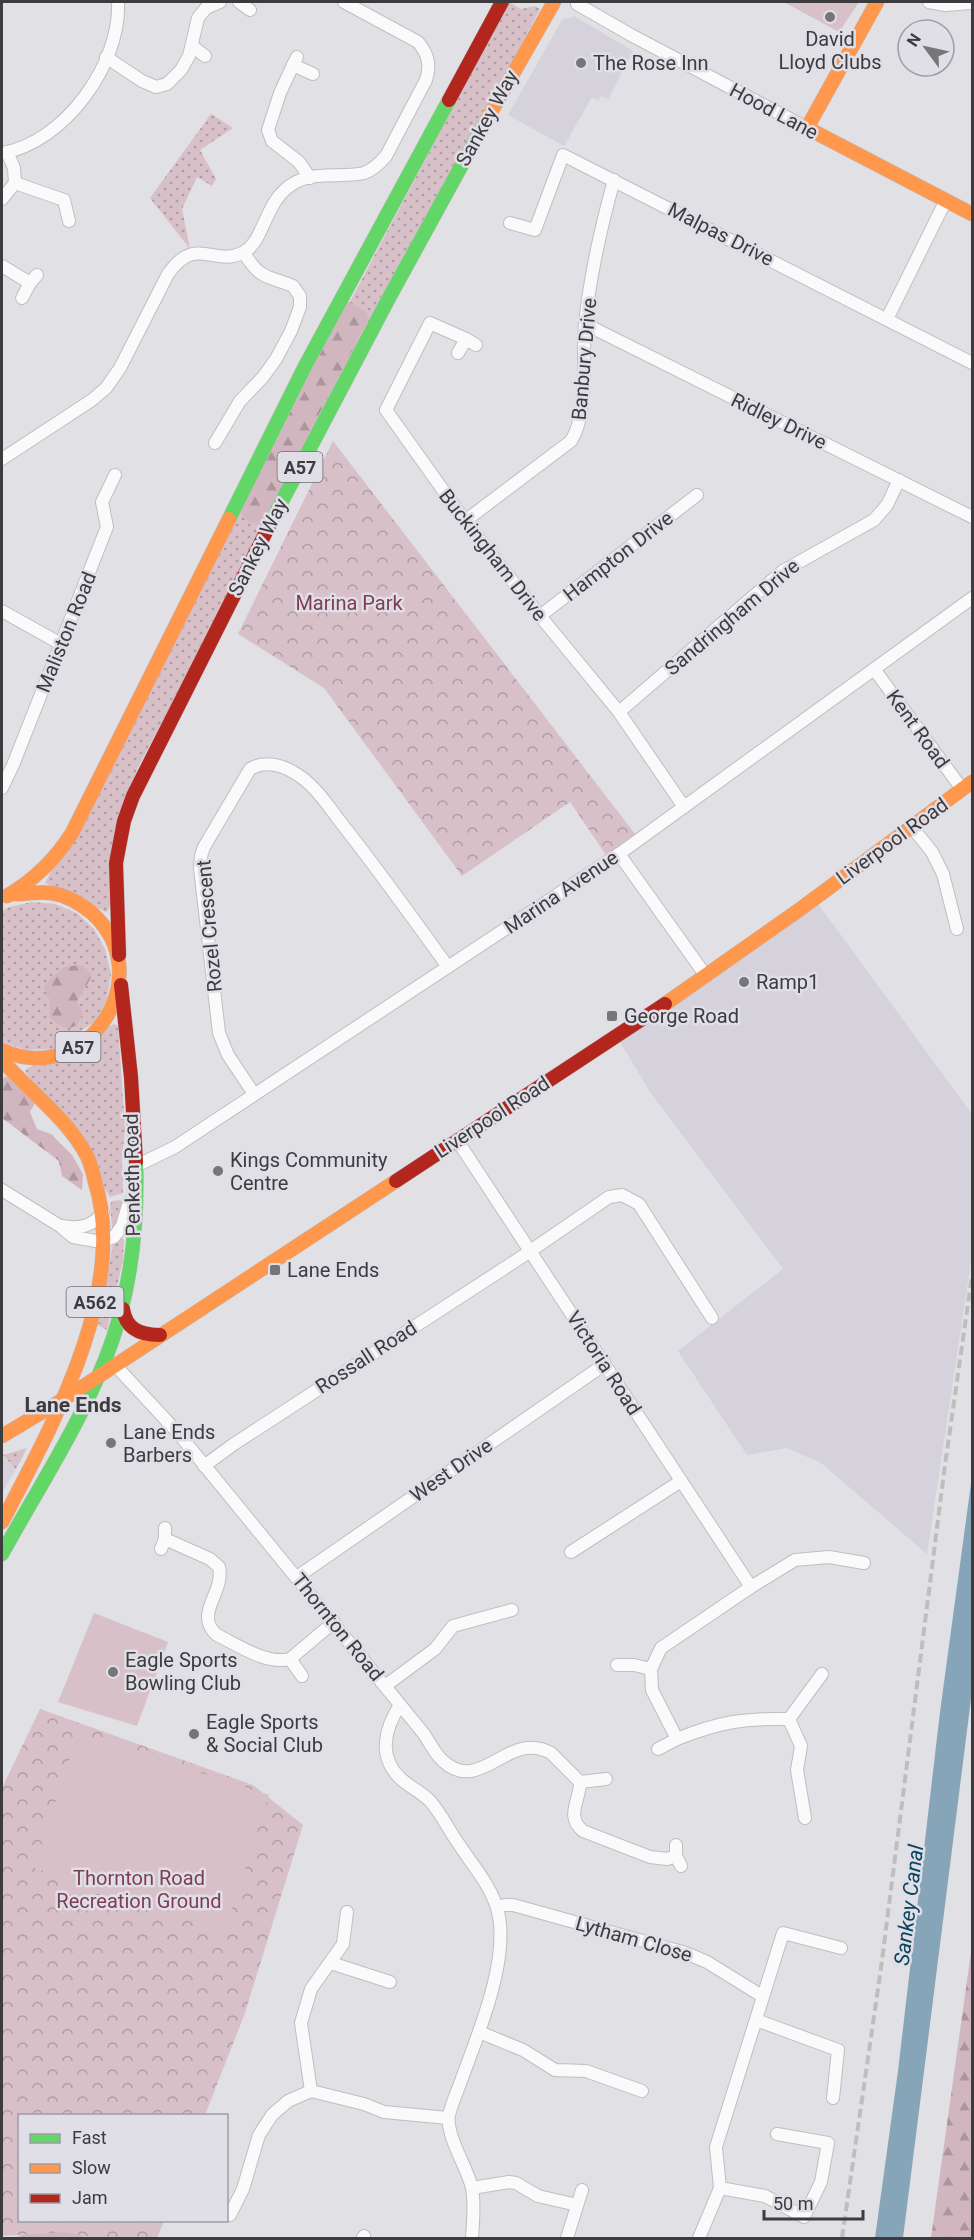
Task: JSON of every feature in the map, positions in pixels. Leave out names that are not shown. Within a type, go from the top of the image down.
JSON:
[{"type":"main road","name":"Sankey Way","points":[[4,897],[30,883],[66,844],[304,368],[501,2]]},
{"type":"main road","name":"Sankey Way","points":[[119,955],[116,863],[124,820],[133,796],[263,536],[365,342],[428,224],[554,2]]},
{"type":"main road","points":[[807,128],[878,2]]},
{"type":"main road","name":"Hood Lane","points":[[807,128],[972,214]]},
{"type":"main road","name":"Liverpool Road","points":[[2,1436],[64,1399],[705,976],[967,786]]},
{"type":"main road","name":"A57","points":[[2,1050],[8,1054],[32,1058],[57,1056],[80,1047],[99,1030],[114,1009],[120,983],[119,955],[111,936],[101,920],[81,903],[58,893],[32,890],[4,897]]},
{"type":"main road","name":"Penketh Road","points":[[3,1547],[66,1441],[99,1376],[123,1309],[136,1212],[136,1169],[128,1053],[120,983]]},
{"type":"main road","name":"Penketh Road","points":[[2,1060],[60,1118],[87,1157],[98,1182],[103,1212],[104,1241],[98,1293],[80,1356],[64,1399],[2,1522]]},
{"type":"main road","points":[[123,1309],[125,1321],[134,1329],[150,1335],[160,1335]]},
{"type":"street","points":[[2,199],[15,183],[14,168],[4,153],[31,143],[52,130],[84,97],[106,57],[114,31],[118,2]]},
{"type":"street","points":[[106,57],[142,81],[156,87],[167,84],[182,70],[192,46],[198,18],[206,8],[220,2]]},
{"type":"street","points":[[239,2],[250,10]]},
{"type":"street","points":[[2,459],[92,400],[106,388],[120,368],[168,274],[177,261],[190,254],[231,257],[244,253],[258,236],[271,206],[283,191],[310,177],[365,172],[386,156],[426,80],[429,70],[424,49],[418,42],[344,2]]},
{"type":"street","points":[[929,2],[945,5],[972,3]]},
{"type":"street","name":"Hood Lane","points":[[577,4],[807,128]]},
{"type":"street","points":[[192,46],[205,56]]},
{"type":"street","points":[[310,177],[299,162],[272,141],[268,130],[277,101],[295,61],[313,74]]},
{"type":"street","name":"Malpas Drive","points":[[510,223],[535,230],[563,155],[972,363]]},
{"type":"street","name":"Banbury Drive","points":[[465,521],[571,441],[577,431],[581,411],[585,324],[595,261],[614,180]]},
{"type":"street","points":[[15,183],[64,200],[69,221]]},
{"type":"street","points":[[887,319],[946,200]]},
{"type":"street","points":[[215,442],[240,401],[263,377],[276,359],[291,331],[300,307],[300,296],[293,286],[266,278],[255,269],[244,253]]},
{"type":"street","points":[[2,266],[34,279],[22,298]]},
{"type":"street","name":"Buckingham Drive","points":[[458,353],[471,342],[430,322],[386,410],[465,521],[619,712],[684,807]]},
{"type":"street","name":"Ridley Drive","points":[[585,324],[972,518]]},
{"type":"street","name":"Maliston Road","points":[[2,788],[107,527],[102,502],[115,475]]},
{"type":"street","name":"Sandringham Drive","points":[[619,712],[783,571],[873,520],[887,505],[899,480]]},
{"type":"street","name":"Hampton Drive","points":[[540,616],[697,495]]},
{"type":"street","name":"Marina Avenue","points":[[136,1169],[175,1147],[618,854],[972,598]]},
{"type":"street","points":[[2,611],[61,645]]},
{"type":"street","name":"Kent Road","points":[[874,669],[967,786]]},
{"type":"street","name":"Rozel Crescent","points":[[254,1095],[228,1055],[219,1033],[200,868],[204,847],[250,769],[258,764],[269,763],[284,767],[311,785],[448,967]]},
{"type":"street","points":[[912,827],[932,852],[943,874],[957,929]]},
{"type":"street","points":[[618,854],[705,976]]},
{"type":"street","name":"Victoria Road","points":[[457,1140],[751,1587]]},
{"type":"street","points":[[2,1190],[60,1226],[68,1234],[79,1239],[104,1241],[114,1236],[122,1226],[136,1169]]},
{"type":"street","name":"Rossall Road","points":[[204,1466],[609,1197],[622,1195],[639,1204],[712,1318]]},
{"type":"street","points":[[60,1226],[75,1228],[87,1226],[103,1212]]},
{"type":"street","name":"West Drive","points":[[297,1577],[605,1364]]},
{"type":"street","name":"Thornton Road","points":[[115,1365],[178,1433],[297,1577],[424,1734],[437,1755],[455,1769],[478,1770],[516,1750],[538,1748],[551,1754],[580,1782]]},
{"type":"street","points":[[570,1552],[681,1481]]},
{"type":"street","points":[[164,1539],[210,1559],[219,1567],[220,1580],[207,1618],[211,1630],[217,1635],[268,1658],[283,1660],[290,1659],[334,1622]]},
{"type":"street","points":[[677,1739],[652,1690],[651,1670],[661,1648],[795,1560],[829,1557],[864,1563]]},
{"type":"street","points":[[385,1686],[435,1649],[453,1626],[512,1610]]},
{"type":"street","points":[[290,1659],[302,1676]]},
{"type":"street","points":[[616,1665],[634,1665],[651,1670]]},
{"type":"street","points":[[789,1719],[822,1674]]},
{"type":"street","points":[[400,1705],[387,1728],[386,1751],[389,1763],[402,1779],[437,1810],[489,1889],[497,1907],[501,1925],[501,1948],[479,2032],[448,2118],[454,2143],[472,2188],[472,2238]]},
{"type":"street","points":[[658,1749],[708,1727],[750,1719],[789,1719]]},
{"type":"street","points":[[789,1719],[801,1746],[797,1770],[805,1818]]},
{"type":"street","points":[[606,1779],[580,1782],[573,1816],[583,1831],[650,1857],[667,1859],[678,1855]]},
{"type":"street","name":"Lytham Close","points":[[497,1907],[513,1905],[686,1953],[707,1962],[762,1996]]},
{"type":"street","points":[[311,2091],[301,2023],[311,1989],[343,1944],[347,1908]]},
{"type":"street","points":[[699,2238],[720,2188],[716,2146],[783,1933],[841,1948]]},
{"type":"street","points":[[331,1963],[390,1982]]},
{"type":"street","points":[[756,2020],[838,2050],[833,2098]]},
{"type":"street","points":[[479,2032],[524,2050],[555,2070],[586,2071],[642,2091]]},
{"type":"street","points":[[232,2218],[243,2190],[259,2134],[272,2115],[288,2101],[311,2091],[364,2104],[384,2112],[448,2118]]},
{"type":"street","points":[[720,2188],[765,2196],[804,2217],[821,2182],[828,2144],[777,2134]]},
{"type":"street","points":[[472,2188],[516,2183],[538,2196],[577,2205]]},
{"type":"street","points":[[567,2238],[582,2190]]},
{"type":"shaded area","points":[[574,16],[633,51],[608,99],[601,96],[598,101],[592,97],[564,146],[508,115],[562,20]]},
{"type":"shaded area","points":[[816,901],[972,1114],[972,1255],[927,1554],[821,1463],[787,1448],[747,1455],[678,1351],[783,1269],[650,1092],[619,1040]]},
{"type":"shaded area","points":[[2,1455],[16,1469],[2,1493]]},
{"type":"green space","points":[[509,2],[521,9],[535,6],[540,9],[137,769],[109,909],[106,912],[45,883],[240,509]]},
{"type":"green space","name":"David Lloyd Clubs","points":[[784,2],[859,2],[839,32]]},
{"type":"green space","points":[[211,114],[233,128],[200,150],[216,179],[212,186],[197,177],[182,209],[190,249],[150,198]]},
{"type":"green space","points":[[346,300],[366,312],[369,318],[262,524],[251,522],[243,516],[240,509]]},
{"type":"green space","name":"Marina Park","points":[[333,441],[635,834],[606,855],[570,802],[462,876],[324,688],[238,634]]},
{"type":"green space","points":[[32,902],[55,904],[77,913],[94,929],[105,949],[111,974],[107,999],[95,1022],[52,1049],[26,1050],[2,1042],[2,911],[9,907]]},
{"type":"green space","points":[[79,965],[85,967],[92,976],[77,1001],[77,1005],[83,1012],[76,1025],[63,1027],[49,1016],[50,998],[46,997],[45,984],[64,967]]},
{"type":"green space","points":[[114,1024],[118,1026],[125,1128],[122,1160],[123,1193],[110,1197],[25,1071]]},
{"type":"green space","points":[[7,1076],[35,1103],[30,1112],[37,1129],[51,1134],[72,1155],[83,1174],[82,1190],[62,1176],[59,1161],[2,1118],[2,1079]]},
{"type":"green space","points":[[112,1201],[122,1202],[121,1212],[115,1229],[112,1227],[110,1205]]},
{"type":"green space","points":[[119,1238],[124,1240],[123,1260],[107,1330],[98,1325],[113,1244]]},
{"type":"green space","points":[[27,1448],[16,1469],[3,1455]]},
{"type":"green space","name":"Eagle Sports Bowling Club","points":[[94,1613],[168,1642],[137,1726],[58,1702]]},
{"type":"green space","name":"Thornton Road Recreation Ground","points":[[40,1709],[253,1785],[303,1825],[245,2013],[205,2114],[18,2114],[18,2222],[164,2222],[157,2238],[93,2238],[66,2232],[2,2236],[2,1788]]},
{"type":"green space","points":[[78,1733],[269,1795],[225,1930],[34,1868]]},
{"type":"green space","points":[[972,1945],[972,2238],[931,2238]]},
{"type":"green space","points":[[36,2230],[69,2230],[88,2238],[2,2238],[16,2237]]},
{"type":"water","points":[[972,1476],[972,1691],[903,2238],[875,2238],[898,2071],[940,1712]]},
{"type":"railway","points":[[842,2238],[881,1968],[945,1465],[972,1276]]},
{"type":"traffic: fast","points":[[229,519],[304,368],[449,100]]},
{"type":"traffic: fast","points":[[271,522],[390,296],[486,121]]},
{"type":"traffic: fast","points":[[2,1554],[82,1410],[114,1336],[131,1263],[136,1212],[136,1162]]},
{"type":"traffic: slow","points":[[486,121],[554,2]]},
{"type":"traffic: slow","points":[[877,2],[807,128],[972,214]]},
{"type":"traffic: slow","points":[[7,896],[43,869],[72,833],[229,519]]},
{"type":"traffic: slow","points":[[665,1004],[799,910],[972,782]]},
{"type":"traffic: slow","points":[[2,1050],[33,1058],[61,1054],[85,1041],[104,1020],[116,995],[119,967],[112,939],[92,913],[83,906],[57,894],[38,892],[14,894]]},
{"type":"traffic: slow","points":[[2,1060],[59,1117],[79,1142],[92,1169],[103,1224],[102,1267],[93,1312],[80,1357],[62,1402],[2,1522]]},
{"type":"traffic: slow","points":[[2,1436],[64,1399],[396,1181]]},
{"type":"traffic: jam","points":[[449,100],[502,2]]},
{"type":"traffic: jam","points":[[119,955],[116,863],[124,821],[133,796],[271,522]]},
{"type":"traffic: jam","points":[[121,985],[131,1077],[136,1162]]},
{"type":"traffic: jam","points":[[396,1181],[665,1004]]},
{"type":"traffic: jam","points":[[123,1309],[127,1322],[136,1330],[160,1335]]},
{"type":"place","name":"David Lloyd Clubs","points":[[830,17]]},
{"type":"place","name":"The Rose Inn","points":[[581,63]]},
{"type":"place","name":"Ramp1","points":[[744,982]]},
{"type":"place","name":"George Road","points":[[612,1016]]},
{"type":"place","name":"Kings Community Centre","points":[[218,1171]]},
{"type":"place","name":"Lane Ends","points":[[275,1270]]},
{"type":"place","name":"Lane Ends Barbers","points":[[111,1443]]},
{"type":"place","name":"Eagle Sports Bowling Club","points":[[113,1672]]},
{"type":"place","name":"Eagle Sports & Social Club","points":[[194,1734]]},
{"type":"district","name":"Lane Ends","points":[[73,1405]]},
{"type":"water label","name":"Sankey Canal","points":[[909,1905]]}]
